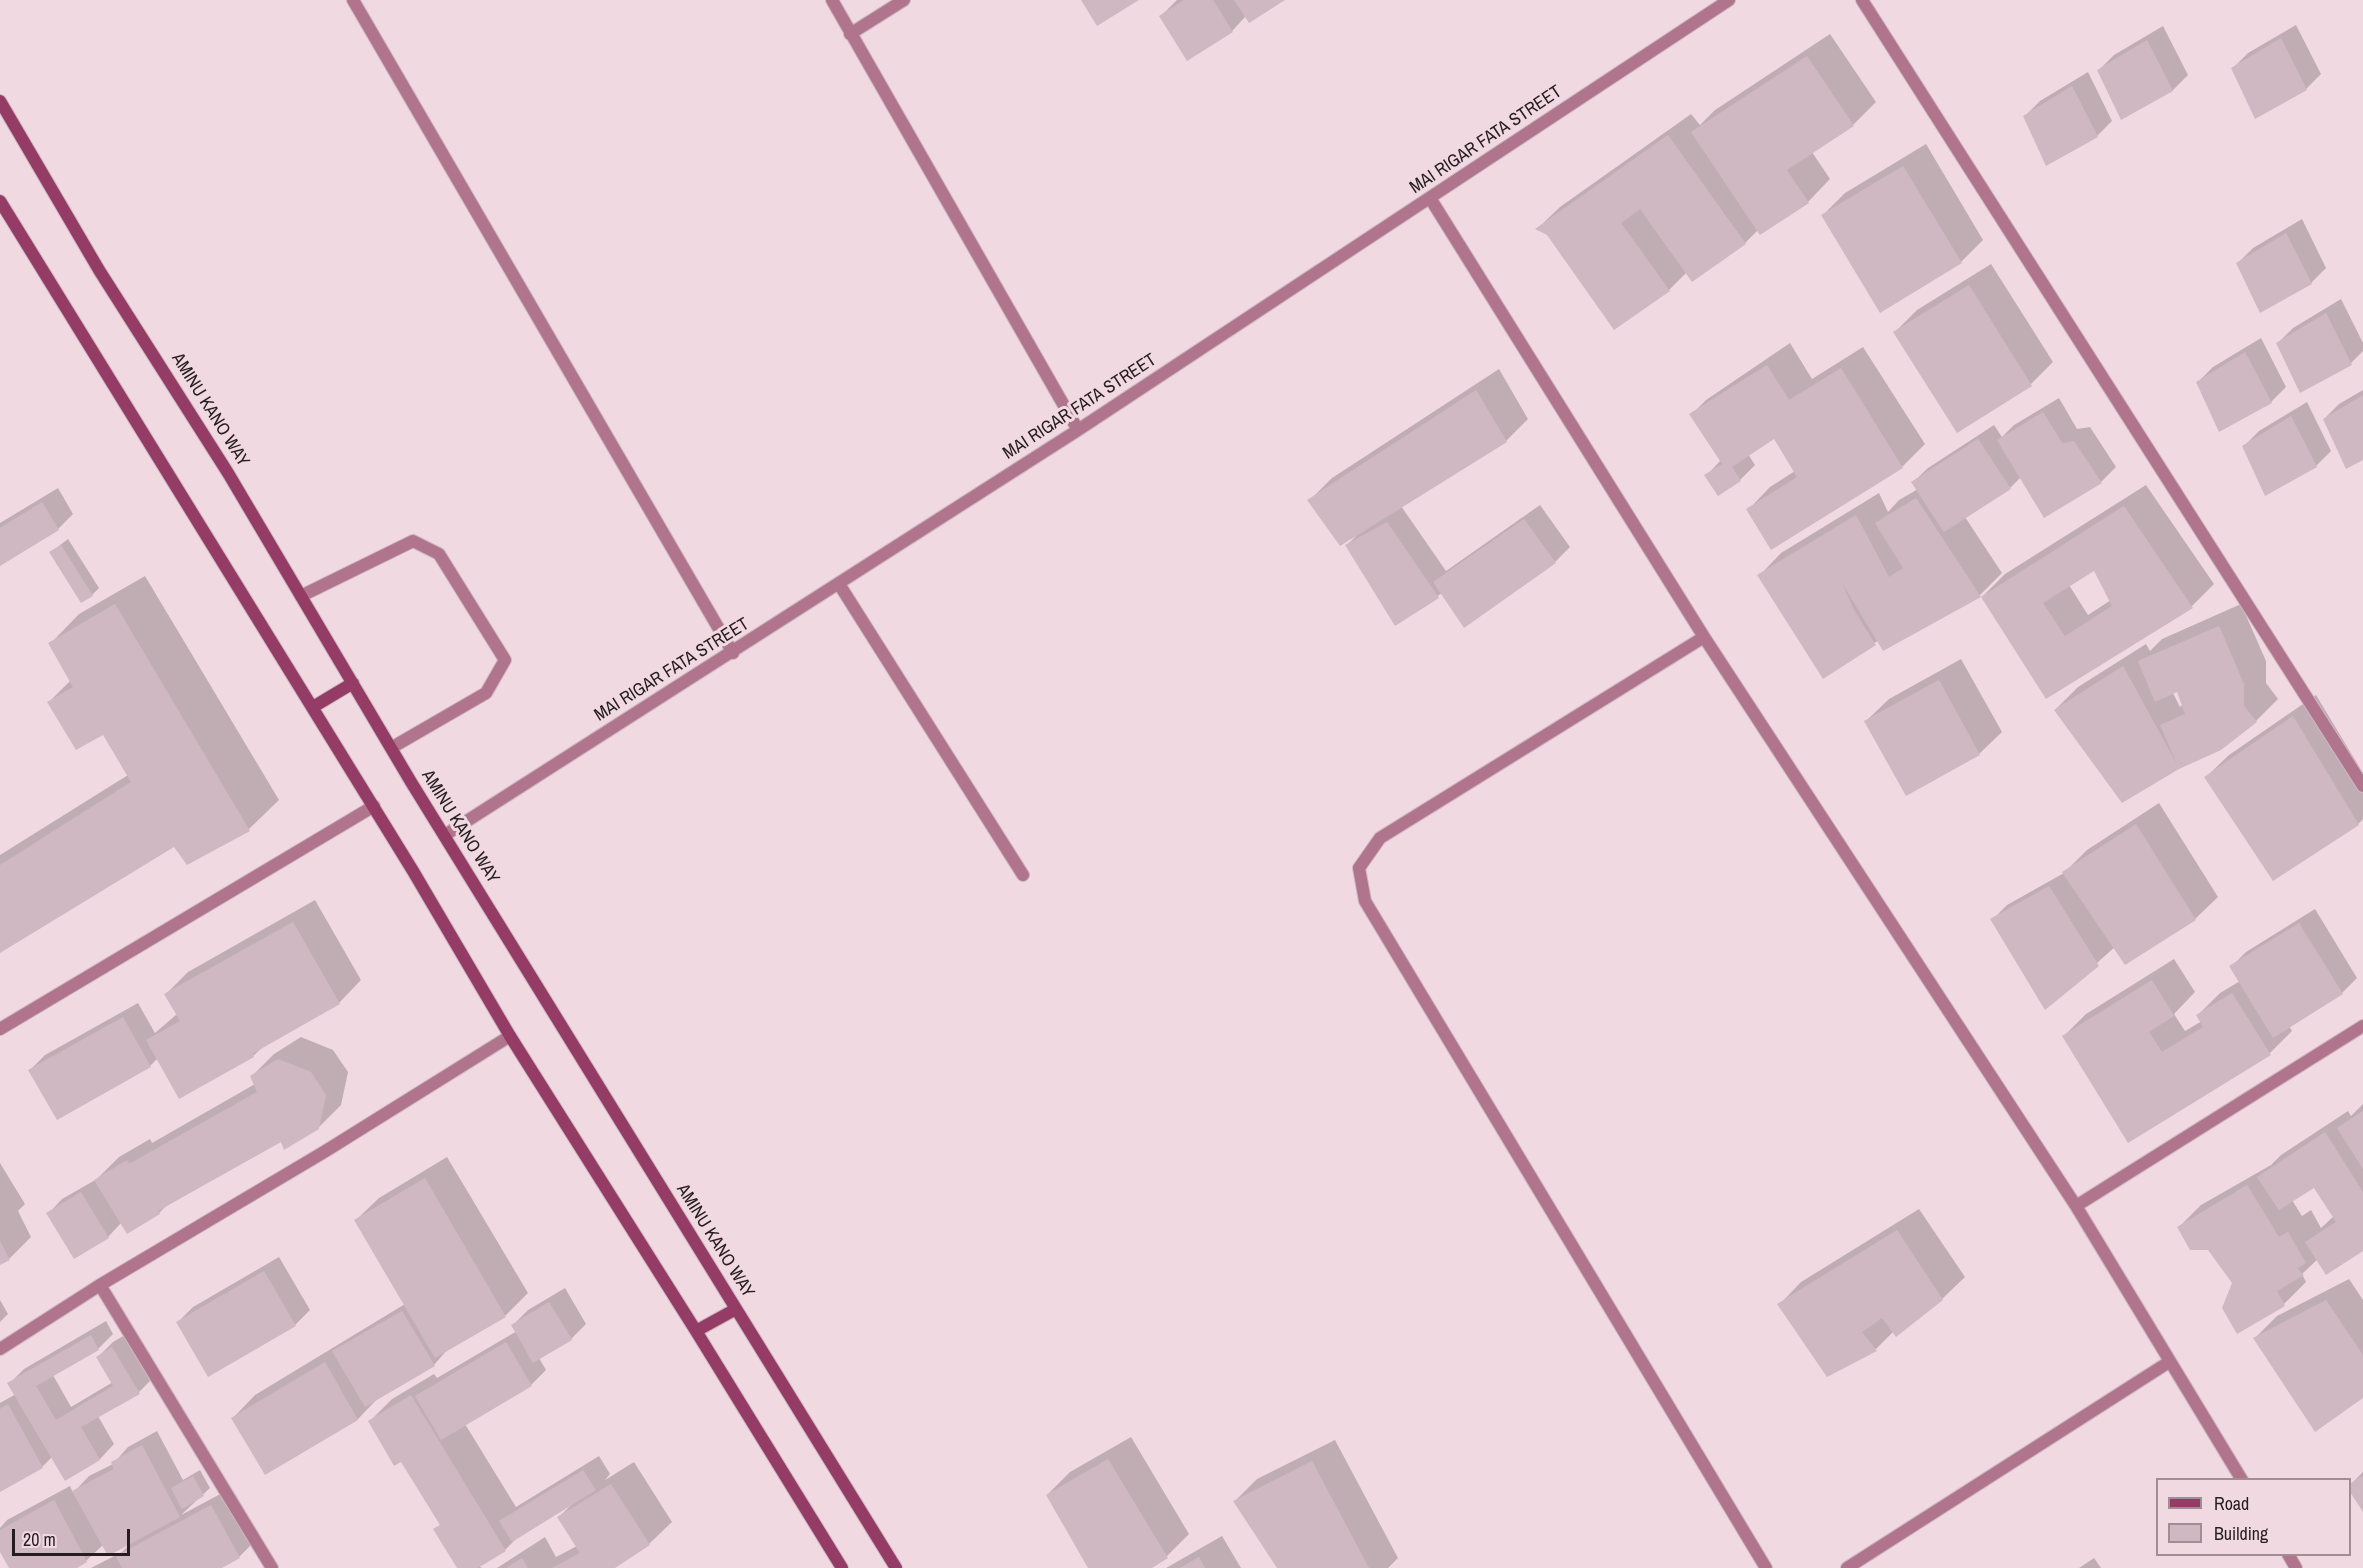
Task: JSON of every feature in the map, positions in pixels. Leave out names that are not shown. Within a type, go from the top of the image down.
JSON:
[{"type":"main road","name":"AMINU KANO WAY","points":[[0,101],[99,270],[228,473],[391,748],[896,1568]]},
{"type":"main road","points":[[0,201],[313,707],[510,1036],[842,1568]]},
{"type":"main road","points":[[313,707],[353,683]]},
{"type":"main road","points":[[696,1331],[736,1310]]},
{"type":"street","points":[[354,0],[733,653]]},
{"type":"street","points":[[832,0],[1078,430]]},
{"type":"street","points":[[850,34],[904,0]]},
{"type":"street","name":"MAI RIGAR FATA STREET","points":[[445,835],[733,653],[1078,430],[1729,0]]},
{"type":"street","points":[[1862,0],[2363,786]]},
{"type":"street","points":[[1430,198],[1704,637],[2076,1206],[2241,1478]]},
{"type":"street","points":[[301,596],[413,541],[439,554],[505,660],[486,693],[391,748]]},
{"type":"street","points":[[839,584],[1023,875]]},
{"type":"street","points":[[1704,637],[1380,838],[1359,868],[1365,901],[1766,1568]]},
{"type":"street","points":[[0,1029],[374,807]]},
{"type":"street","points":[[2076,1206],[2363,1026]]},
{"type":"street","points":[[0,1349],[100,1285],[324,1152],[510,1036]]},
{"type":"street","points":[[100,1285],[272,1568]]},
{"type":"street","points":[[1847,1568],[2169,1362]]},
{"type":"building","points":[[1081,0],[1139,0],[1097,26]]},
{"type":"building","points":[[1184,0],[1213,0],[1233,32],[1187,61],[1159,16]]},
{"type":"building","points":[[1234,0],[1285,0],[1249,23]]},
{"type":"building","points":[[2281,38],[2307,90],[2255,119],[2231,68]]},
{"type":"building","points":[[2147,40],[2173,91],[2121,120],[2097,70]]},
{"type":"building","points":[[1807,56],[1854,126],[1787,170],[1809,203],[1760,235],[1691,132]]},
{"type":"building","points":[[2072,86],[2098,137],[2046,166],[2023,116]]},
{"type":"building","points":[[1668,135],[1746,244],[1692,282],[1640,209],[1621,223],[1670,291],[1614,330],[1547,235],[1535,229]]},
{"type":"building","points":[[1903,166],[1962,263],[1880,313],[1821,215]]},
{"type":"building","points":[[2286,233],[2312,284],[2260,313],[2236,263]]},
{"type":"building","points":[[1969,285],[2032,386],[1957,433],[1893,332]]},
{"type":"building","points":[[2326,313],[2352,365],[2300,393],[2276,343]]},
{"type":"building","points":[[2245,352],[2272,403],[2219,432],[2196,382]]},
{"type":"building","points":[[1767,365],[1789,400],[1841,368],[1903,468],[1771,550],[1746,509],[1797,477],[1774,439],[1732,467],[1741,481],[1718,496],[1704,475],[1722,464],[1689,414]]},
{"type":"building","points":[[1476,390],[1507,442],[1340,546],[1307,500]]},
{"type":"building","points":[[2363,395],[2363,460],[2346,469],[2323,419]]},
{"type":"building","points":[[2043,412],[2062,443],[2074,441],[2102,483],[2044,518],[1997,440]]},
{"type":"building","points":[[2291,416],[2317,467],[2265,496],[2242,446]]},
{"type":"building","points":[[1978,439],[2011,489],[1944,532],[1911,482]]},
{"type":"building","points":[[1916,498],[1981,597],[1883,651],[1842,583],[1854,610],[1876,645],[1823,679],[1757,575],[1856,515],[1889,577],[1903,568],[1875,523]]},
{"type":"building","points":[[42,502],[59,530],[0,566],[0,528]]},
{"type":"building","points":[[2124,506],[2193,608],[2046,699],[1981,597]],"holes":[[[2094,571],[2112,606],[2065,636],[2043,603]]]},
{"type":"building","points":[[1524,519],[1556,563],[1464,628],[1433,582]]},
{"type":"building","points":[[1387,522],[1439,598],[1395,626],[1345,545]]},
{"type":"building","points":[[61,545],[93,596],[81,603],[49,552]]},
{"type":"building","points":[[115,604],[250,831],[187,865],[174,847],[0,953],[0,865],[131,782],[103,735],[76,750],[47,702],[73,687],[48,643]]},
{"type":"building","points":[[2219,626],[2244,684],[2244,706],[2257,722],[2221,750],[2179,769],[2122,803],[2054,710],[2123,666],[2178,766],[2160,725],[2185,714],[2177,692],[2155,702],[2138,661]]},
{"type":"building","points":[[1939,680],[1980,755],[1906,796],[1864,721]]},
{"type":"building","points":[[2293,716],[2359,825],[2273,881],[2204,777]]},
{"type":"building","points":[[2136,824],[2196,920],[2125,965],[2062,872]]},
{"type":"building","points":[[2049,886],[2099,966],[2045,1010],[1990,919]]},
{"type":"building","points":[[293,922],[340,1004],[252,1054],[254,1057],[179,1099],[146,1040],[180,1021],[164,994]]},
{"type":"building","points":[[2299,923],[2343,994],[2273,1038],[2229,966]]},
{"type":"building","points":[[2152,980],[2174,1016],[2149,1032],[2162,1052],[2203,1027],[2196,1015],[2232,993],[2271,1055],[2128,1143],[2062,1036]]},
{"type":"building","points":[[123,1017],[151,1067],[57,1120],[28,1070]]},
{"type":"building","points":[[278,1059],[311,1072],[326,1095],[319,1129],[284,1150],[281,1142],[158,1211],[160,1214],[127,1234],[94,1180],[127,1160],[129,1164],[257,1092],[250,1076]]},
{"type":"building","points":[[2363,1111],[2363,1169],[2337,1128]]},
{"type":"building","points":[[2325,1132],[2363,1192],[2363,1251],[2326,1275],[2305,1242],[2336,1222],[2314,1188],[2279,1210],[2257,1177]]},
{"type":"building","points":[[425,1178],[506,1317],[435,1358],[354,1220]]},
{"type":"building","points":[[2247,1185],[2279,1237],[2288,1232],[2306,1263],[2297,1268],[2304,1275],[2277,1291],[2285,1306],[2237,1334],[2222,1308],[2232,1283],[2208,1250],[2190,1250],[2177,1227]]},
{"type":"building","points":[[81,1192],[109,1238],[74,1259],[46,1213]]},
{"type":"building","points":[[1897,1230],[1943,1300],[1896,1337],[1882,1318],[1862,1332],[1877,1351],[1827,1377],[1777,1304]]},
{"type":"building","points":[[0,1241],[10,1260],[0,1265]]},
{"type":"building","points":[[264,1271],[296,1326],[208,1377],[176,1322]]},
{"type":"building","points":[[2326,1300],[2363,1355],[2363,1398],[2315,1432],[2253,1338]]},
{"type":"building","points":[[549,1302],[572,1340],[533,1363],[511,1325]]},
{"type":"building","points":[[402,1311],[435,1366],[365,1407],[332,1351]]},
{"type":"building","points":[[91,1335],[99,1350],[36,1386],[56,1420],[113,1386],[96,1357],[112,1347],[140,1394],[81,1427],[100,1460],[65,1481],[7,1383]]},
{"type":"building","points":[[506,1342],[532,1386],[441,1440],[415,1396]]},
{"type":"building","points":[[325,1362],[358,1420],[265,1475],[231,1418]]},
{"type":"building","points":[[411,1395],[506,1551],[478,1568],[457,1568],[433,1529],[440,1525],[401,1462],[394,1466],[368,1421]]},
{"type":"building","points":[[8,1404],[43,1468],[0,1492],[0,1409]]},
{"type":"building","points":[[142,1445],[180,1517],[108,1556],[72,1491],[114,1469],[111,1462]]},
{"type":"building","points":[[1108,1459],[1168,1558],[1152,1568],[1088,1568],[1046,1495]]},
{"type":"building","points":[[1312,1461],[1369,1568],[1277,1568],[1233,1501]]},
{"type":"building","points":[[583,1470],[596,1490],[512,1542],[499,1521]]},
{"type":"building","points":[[2363,1475],[2363,1512],[2351,1494],[2351,1483]]},
{"type":"building","points":[[193,1476],[204,1496],[182,1509],[171,1488]]},
{"type":"building","points":[[611,1484],[650,1545],[615,1568],[552,1568],[580,1553],[557,1517]]},
{"type":"building","points":[[54,1500],[87,1562],[77,1568],[9,1568],[0,1552],[0,1530]]},
{"type":"building","points":[[211,1505],[240,1558],[222,1568],[122,1568],[116,1556]]},
{"type":"building","points":[[1199,1557],[1205,1568],[1180,1568]]},
{"type":"building","points":[[522,1558],[528,1568],[506,1568]]}]
